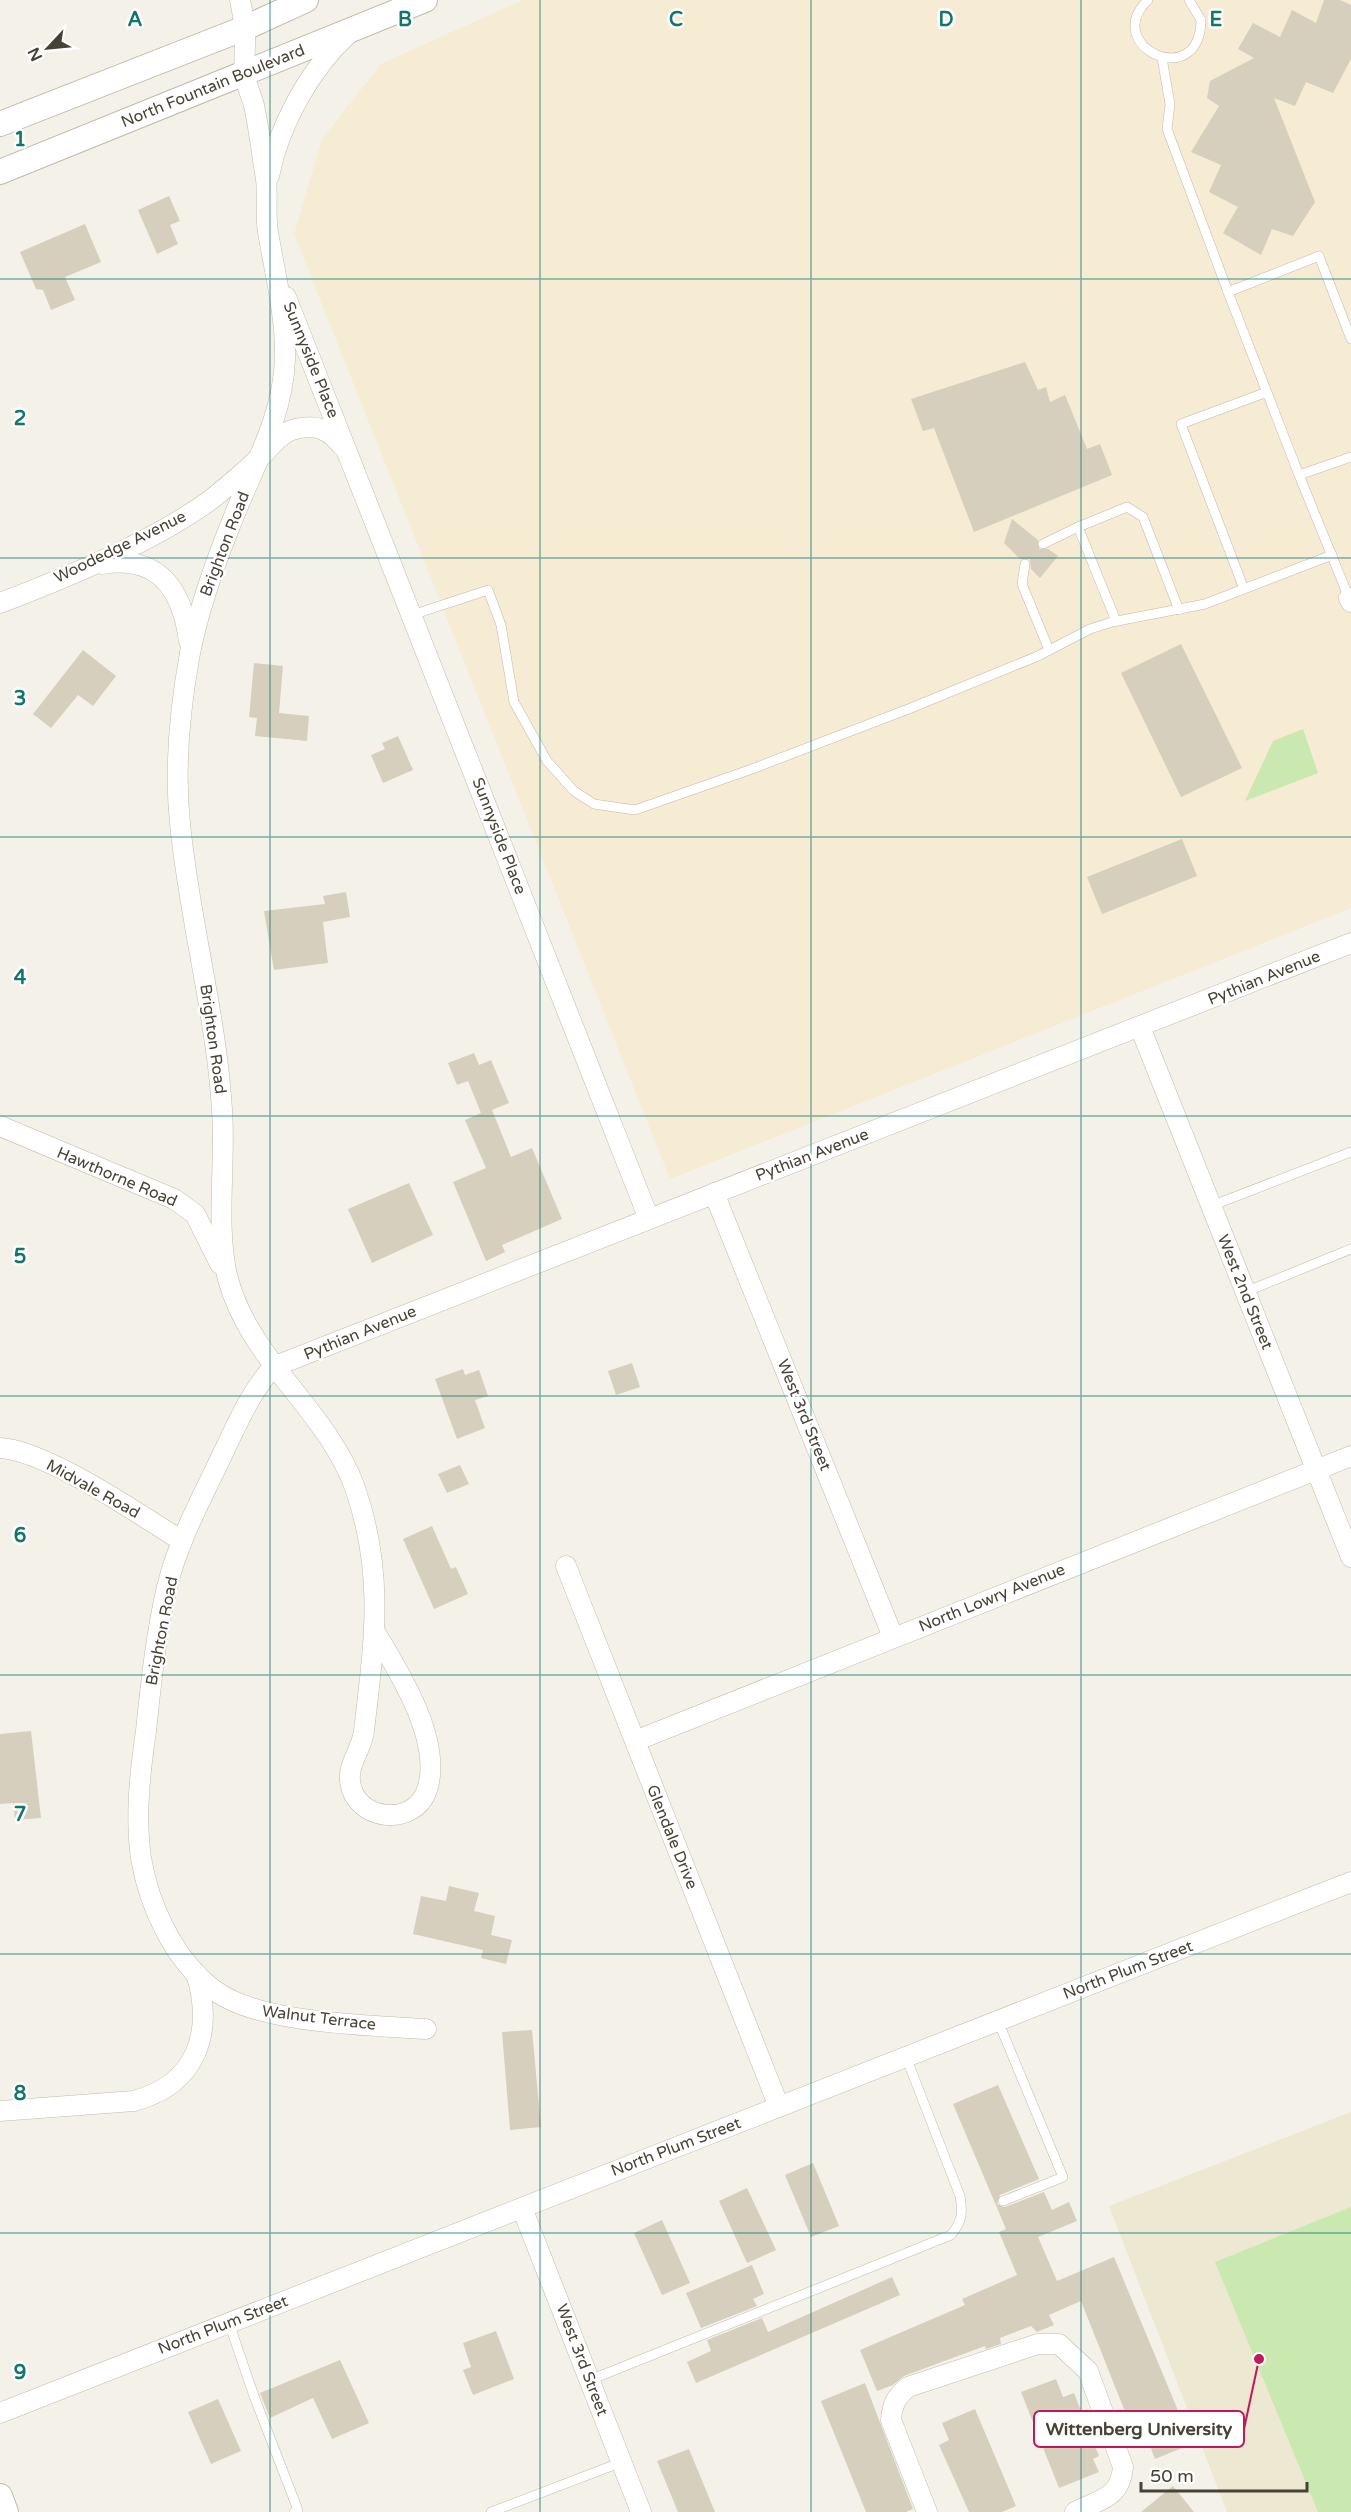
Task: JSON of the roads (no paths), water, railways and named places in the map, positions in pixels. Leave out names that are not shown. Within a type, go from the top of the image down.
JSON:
[{"type":"street","name":"Brighton Road","points":[[196,1973],[159,1918],[148,1890],[141,1857],[139,1817],[143,1752],[155,1652],[168,1586],[182,1540],[256,1387],[273,1367],[245,1321],[229,1284],[224,1256],[223,1112],[216,1045],[179,821],[177,769],[190,653],[202,604],[228,531],[260,457],[281,394],[285,359],[275,266],[267,227],[267,188],[254,106],[244,73],[245,28],[240,0]]},
{"type":"street","points":[[0,124],[245,28],[306,0]]},
{"type":"street","name":"North Fountain Boulevard","points":[[0,172],[425,0]]},
{"type":"street","points":[[267,188],[279,141],[298,101],[329,52],[355,28]]},
{"type":"street","name":"Sunnyside Place","points":[[275,266],[649,1219]]},
{"type":"street","name":"Sunnyside Place","points":[[260,457],[278,438],[289,431],[306,427],[322,428],[333,434],[349,454]]},
{"type":"street","name":"Woodedge Avenue","points":[[0,603],[87,566],[176,522],[213,497],[260,457]]},
{"type":"street","points":[[87,566],[121,561],[133,562],[153,572],[168,584],[180,600],[185,614],[190,653]]},
{"type":"street","name":"Pythian Avenue","points":[[273,1367],[1351,943]]},
{"type":"street","name":"West 2nd Street","points":[[1140,1027],[1351,1557]]},
{"type":"street","name":"Hawthorne Road","points":[[0,1126],[174,1199],[195,1214],[229,1284]]},
{"type":"street","name":"West 3rd Street","points":[[714,1193],[894,1637]]},
{"type":"street","points":[[273,1367],[317,1421],[341,1457],[353,1484],[365,1522],[374,1566],[375,1632],[362,1745],[352,1763],[349,1777],[353,1792],[362,1804],[374,1813],[389,1816],[405,1814],[416,1808],[425,1797],[431,1773],[430,1753],[399,1673],[375,1632]]},
{"type":"street","name":"Midvale Road","points":[[0,1448],[34,1456],[97,1489],[182,1540]]},
{"type":"street","name":"North Lowry Avenue","points":[[635,1741],[1351,1456]]},
{"type":"street","name":"Glendale Drive","points":[[566,1566],[779,2107]]},
{"type":"street","name":"North Plum Street","points":[[0,2413],[1351,1882]]},
{"type":"street","points":[[0,2111],[134,2101],[154,2095],[171,2085],[184,2071],[196,2051],[203,2029],[204,2013],[196,1973]]},
{"type":"street","name":"Walnut Terrace","points":[[196,1973],[215,1990],[253,2010],[283,2016],[426,2029]]},
{"type":"street","name":"West 3rd Street","points":[[522,2208],[641,2512]]},
{"type":"street","points":[[927,2512],[891,2420],[892,2407],[898,2395],[908,2387],[1038,2344],[1059,2344],[1088,2371],[1123,2467],[1122,2480],[1115,2492],[1081,2509]]},
{"type":"street","points":[[0,2496],[6,2512]]},
{"type":"lane","points":[[1143,2],[1137,15],[1137,38],[1143,47],[1162,58],[1183,55],[1198,41],[1201,20],[1189,0]]},
{"type":"lane","points":[[1162,58],[1170,104],[1167,129],[1266,392],[1350,600]]},
{"type":"lane","points":[[1228,292],[1318,256],[1351,339]]},
{"type":"lane","points":[[1244,589],[1181,424],[1266,392]]},
{"type":"lane","points":[[1299,476],[1351,457]]},
{"type":"lane","points":[[1043,544],[1127,507],[1143,518],[1179,610]]},
{"type":"lane","points":[[1078,527],[1116,621]]},
{"type":"lane","points":[[412,615],[488,590],[501,625],[514,702],[547,761],[574,790],[594,804],[635,810],[773,761],[1049,650],[1090,629],[1116,621],[1205,604],[1332,555]]},
{"type":"lane","points":[[1025,564],[1022,584],[1049,650]]},
{"type":"lane","points":[[1211,1206],[1351,1152]]},
{"type":"lane","points":[[1245,1292],[1351,1250]]},
{"type":"lane","points":[[998,2020],[1063,2177],[1003,2201]]},
{"type":"lane","points":[[590,2380],[951,2235],[960,2225],[963,2213],[960,2196],[906,2057]]},
{"type":"lane","points":[[229,2323],[254,2396],[298,2510],[294,2512]]},
{"type":"lane","points":[[490,2512],[621,2462]]},
{"type":"place","name":"Wittenberg University","points":[[1259,2359]]}]
